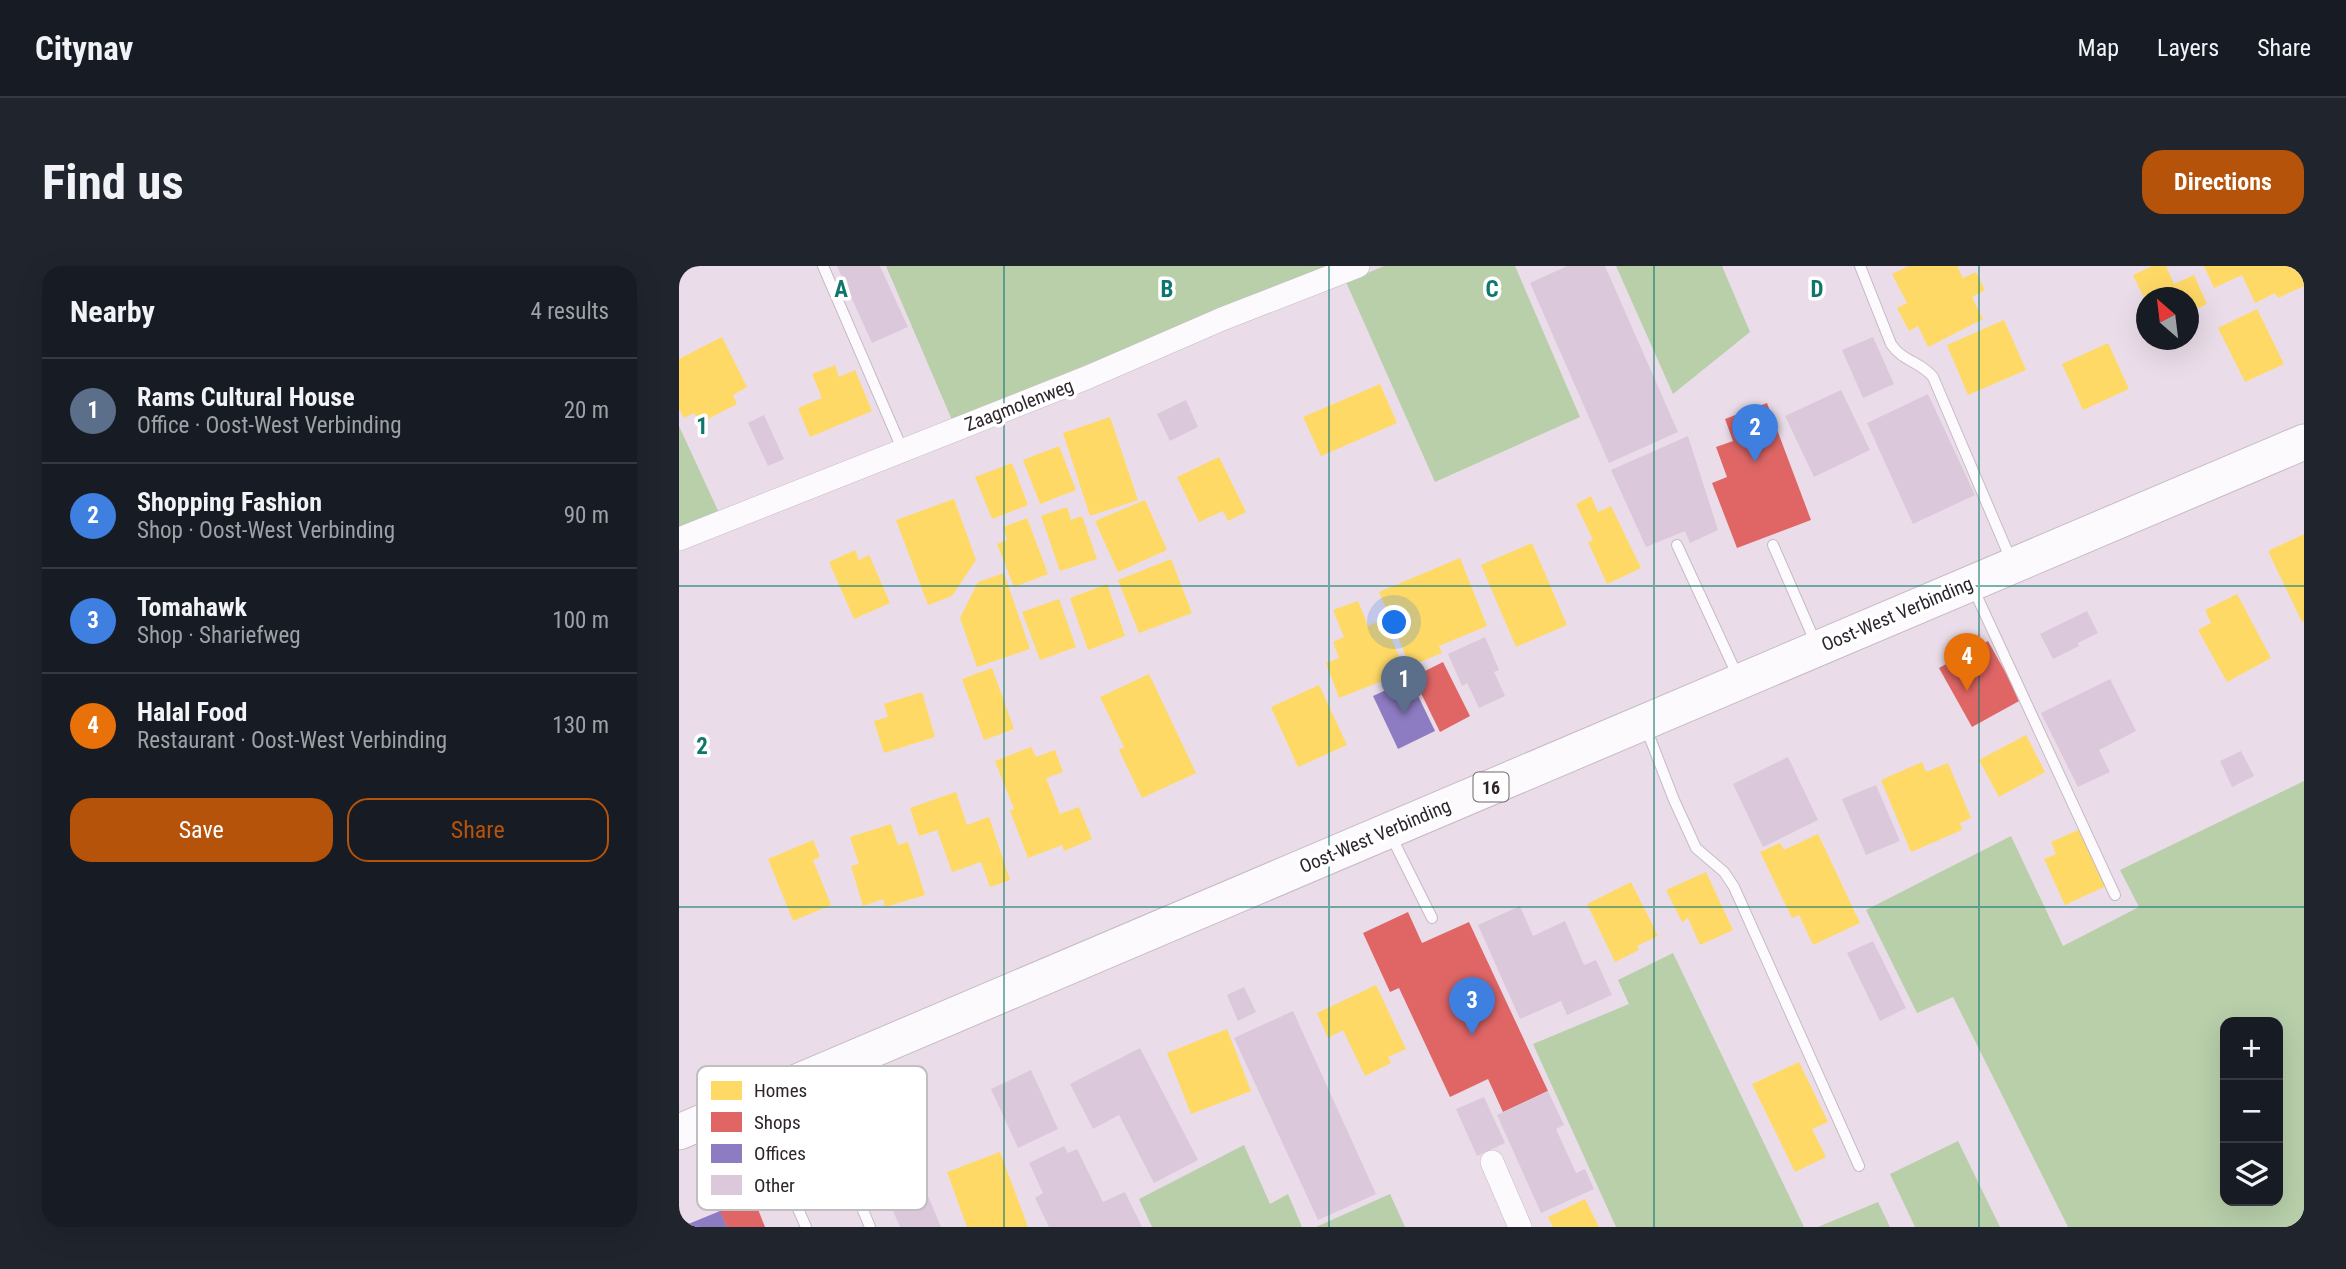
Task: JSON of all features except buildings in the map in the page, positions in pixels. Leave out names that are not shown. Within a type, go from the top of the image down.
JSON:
[{"type":"main road","name":"Oost-West Verbinding","points":[[833,1066],[2304,442]]},
{"type":"main road","name":"Oost-West Verbinding","points":[[679,1132],[697,1124]]},
{"type":"street","name":"Zaagmolenweg","points":[[679,539],[1086,378],[1221,319],[1358,266]]},
{"type":"street","points":[[1492,1162],[1520,1227]]},
{"type":"lane","points":[[823,266],[903,450]]},
{"type":"lane","points":[[1860,266],[1891,344],[1898,354],[1920,364],[1933,377],[2013,566]]},
{"type":"lane","points":[[1677,545],[1740,681]]},
{"type":"lane","points":[[1773,545],[1818,648]]},
{"type":"lane","points":[[1970,583],[2115,895]]},
{"type":"lane","points":[[1643,722],[1696,848],[1724,872],[1734,887],[1859,1166]]},
{"type":"lane","points":[[1388,831],[1432,918]]},
{"type":"lane","points":[[799,1210],[806,1227]]},
{"type":"lane","points":[[863,1210],[870,1227]]},
{"type":"green space","points":[[886,266],[1327,266],[952,420]]},
{"type":"green space","points":[[1384,266],[1515,266],[1580,417],[1435,482],[1346,282]]},
{"type":"green space","points":[[1616,266],[1722,266],[1750,332],[1673,394]]},
{"type":"green space","points":[[679,426],[720,515],[679,532]]},
{"type":"green space","points":[[2304,781],[2304,1227],[2068,1227],[1953,997],[1917,1013],[1866,910],[2011,836],[2063,946],[2139,907],[2120,870]]},
{"type":"green space","points":[[1673,953],[1804,1227],[1616,1227],[1533,1044],[1629,1004],[1618,980]]},
{"type":"green space","points":[[1958,1141],[2000,1227],[1915,1227],[1890,1174]]},
{"type":"green space","points":[[1244,1145],[1270,1204],[1288,1194],[1302,1227],[1152,1227],[1139,1199]]},
{"type":"green space","points":[[1390,1194],[1405,1227],[1316,1227]]},
{"type":"green space","points":[[1878,1202],[1890,1227],[1818,1227]]},
{"type":"place","name":"Shopping Fashion","points":[[1755,462]]},
{"type":"place","name":"Halal Food","points":[[1967,691]]},
{"type":"place","name":"Rams Cultural House","points":[[1404,714]]},
{"type":"place","name":"Tomahawk","points":[[1472,1035]]}]
